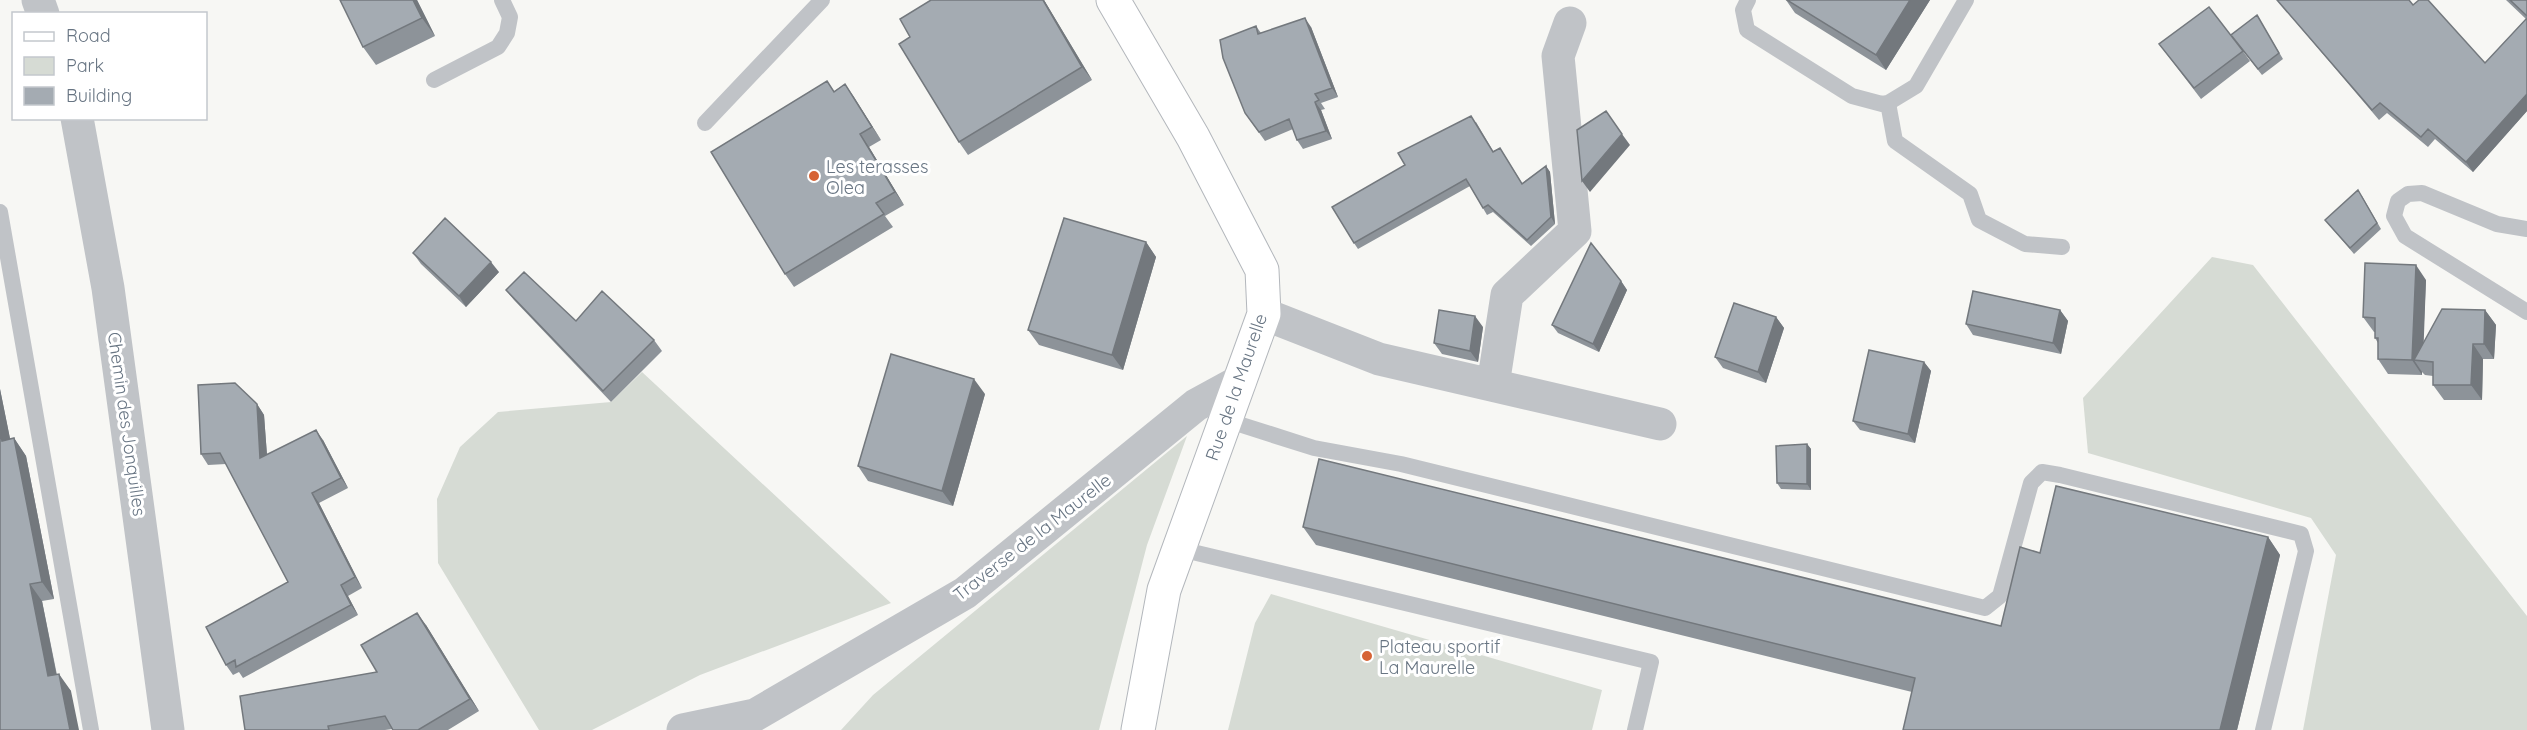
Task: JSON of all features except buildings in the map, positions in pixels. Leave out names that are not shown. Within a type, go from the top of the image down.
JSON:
[{"type":"street","name":"Rue de la Maurelle","points":[[1113,0],[1193,137],[1262,270],[1264,314],[1164,590],[1138,730]]},
{"type":"street","points":[[1493,386],[1507,295],[1575,231],[1558,56],[1570,23]]},
{"type":"street","name":"Chemin des Jonquilles","points":[[77,120],[108,288],[168,730]]},
{"type":"street","points":[[1264,314],[1379,360],[1660,424]]},
{"type":"street","name":"Traverse de la Maurelle","points":[[683,730],[760,722],[965,593],[1196,405],[1240,381]]},
{"type":"lane","points":[[434,80],[498,47],[507,33],[510,17],[502,0]]},
{"type":"lane","points":[[705,123],[822,0]]},
{"type":"lane","points":[[1748,0],[1743,10],[1747,30],[1852,96],[1882,104],[1888,103],[1916,86],[1966,0]]},
{"type":"lane","points":[[1888,103],[1895,141],[1970,194],[1978,220],[2025,244],[2062,247]]},
{"type":"lane","points":[[2527,229],[2497,224],[2422,194],[2408,194],[2398,201],[2394,216],[2405,236],[2527,312]]},
{"type":"lane","points":[[0,212],[91,730]]},
{"type":"lane","points":[[1226,420],[1314,448],[1401,464],[1985,608],[2000,596],[2031,483],[2042,472],[2060,474],[2301,534],[2306,551],[2263,730]]},
{"type":"lane","points":[[1180,549],[1650,662],[1635,730]]},
{"type":"green space","points":[[2212,257],[2253,265],[2527,616],[2527,730],[2303,730],[2336,555],[2311,518],[2088,453],[2083,398]]},
{"type":"green space","points":[[642,372],[891,603],[700,675],[592,730],[539,730],[438,563],[437,499],[460,447],[498,412],[611,402]]},
{"type":"green space","points":[[1187,436],[1147,545],[1099,730],[841,730],[873,695]]},
{"type":"green space","name":"Plateau sportif La Maurelle","points":[[1271,594],[1602,690],[1592,730],[1228,730],[1255,623]]},
{"type":"place","name":"Les terasses Olea","points":[[814,176]]},
{"type":"place","name":"Plateau sportif La Maurelle","points":[[1367,656]]}]
